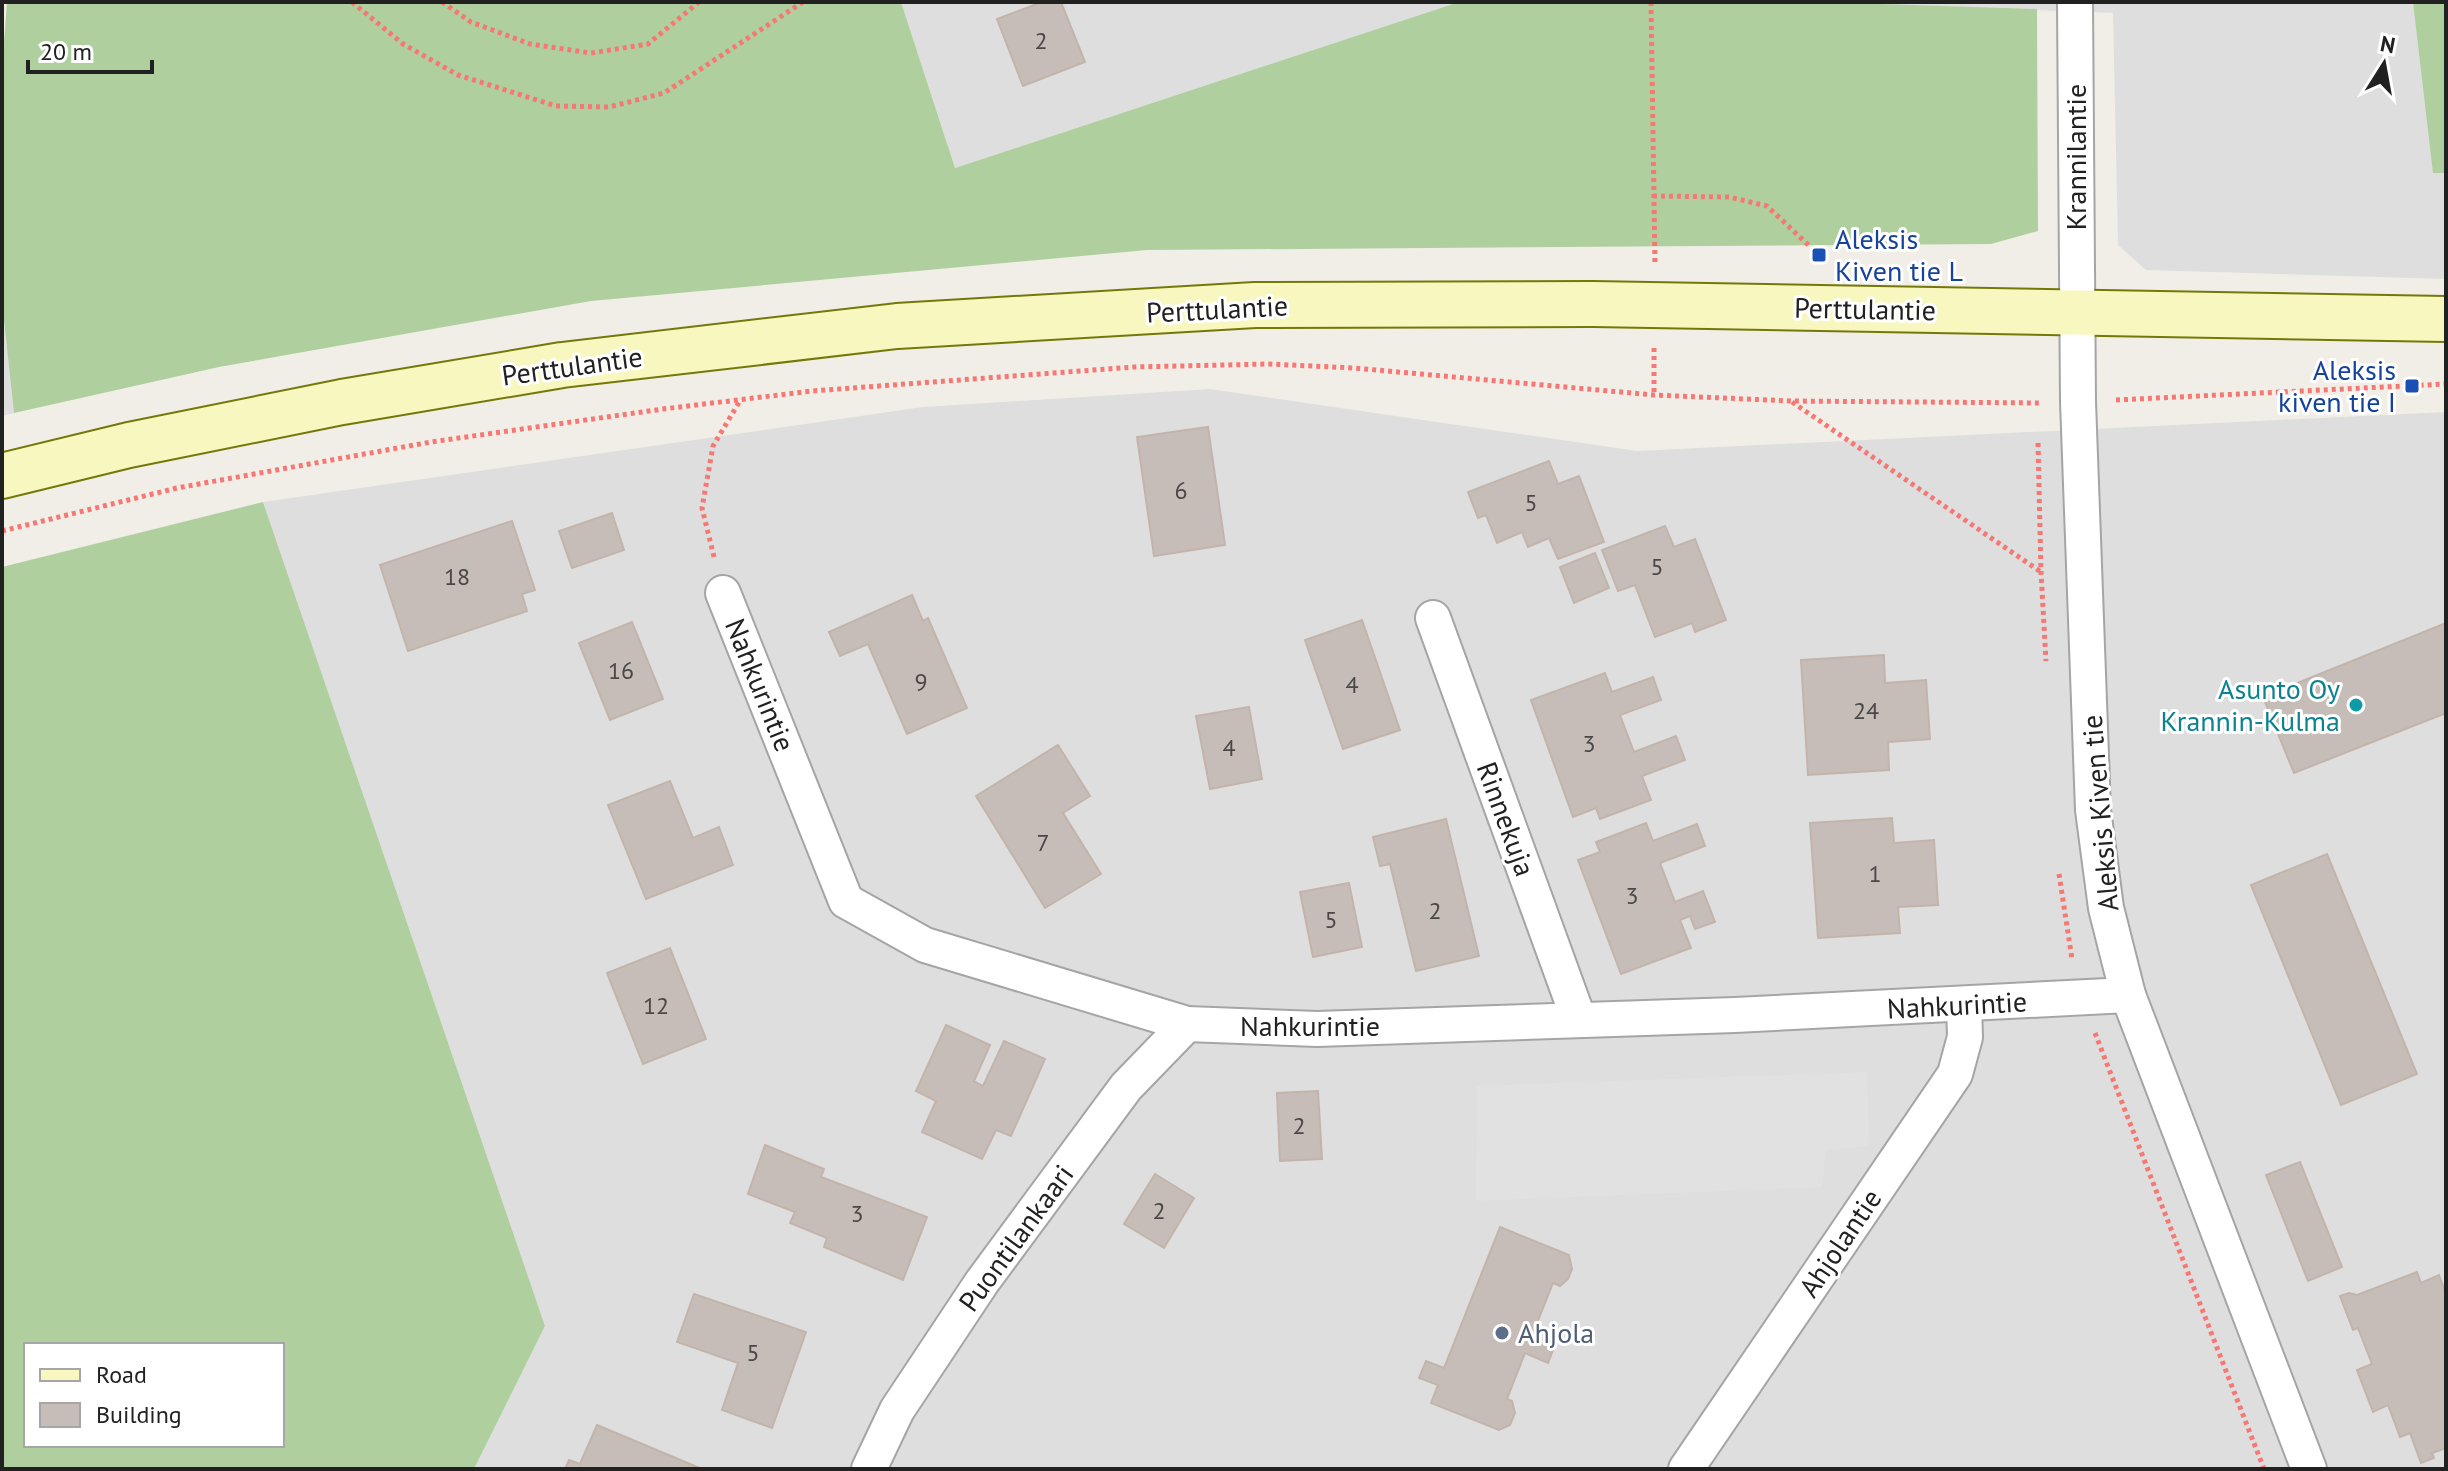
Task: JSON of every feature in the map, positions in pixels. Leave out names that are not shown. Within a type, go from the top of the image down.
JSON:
[{"type":"street","name":"Krannilantie","points":[[2075,2],[2076,313]]},
{"type":"street","name":"Perttulantie","points":[[2,476],[129,445],[452,383],[562,365],[897,326],[1255,305],[1593,304],[2446,319]]},
{"type":"street","name":"Aleksis Kiven tie","points":[[2076,313],[2093,810],[2106,908],[2128,995],[2309,1469]]},
{"type":"street","name":"Nahkurintie","points":[[723,593],[846,901],[925,945],[1187,1024],[1317,1029],[1964,1006],[2128,995]]},
{"type":"street","name":"Rinnekuja","points":[[1433,618],[1579,1020]]},
{"type":"street","name":"Ahjolantie","points":[[1686,1469],[1955,1074],[1965,1037],[1964,1006]]},
{"type":"street","name":"Puontilankaari","points":[[869,1469],[897,1410],[982,1282],[1126,1087],[1187,1024]]},
{"type":"path","points":[[352,2],[403,44],[458,75],[556,106],[609,107],[664,93],[803,2]]},
{"type":"path","points":[[442,2],[471,22],[530,44],[591,53],[648,44],[699,2]]},
{"type":"path","points":[[1651,2],[1656,270]]},
{"type":"path","points":[[1653,196],[1729,197],[1767,206],[1819,255]]},
{"type":"path","points":[[2,531],[177,488],[431,442],[812,391],[1134,367],[1269,364],[1354,368],[1654,395],[1654,340]]},
{"type":"path","points":[[723,593],[702,508],[713,446],[741,399]]},
{"type":"path","points":[[1791,401],[2041,572]]},
{"type":"shaded area","points":[[901,2],[1459,2],[955,168]]},
{"type":"shaded area","points":[[1822,2],[2446,2],[2446,279],[2146,270],[2118,245],[2113,13]]},
{"type":"shaded area","points":[[2,302],[14,413],[2,416]]},
{"type":"shaded area","points":[[1210,389],[1637,451],[2446,412],[2446,1469],[474,1469],[545,1326],[263,502],[923,407]]},
{"type":"shaded area","points":[[1867,1072],[1869,1146],[1826,1150],[1822,1187],[1476,1201],[1477,1086]]},
{"type":"green space","points":[[7,2],[901,2],[955,168],[1459,2],[1821,2],[2037,9],[2038,231],[1991,244],[1147,250],[591,301],[219,367],[14,413],[2,302],[2,69]]},
{"type":"green space","points":[[2413,2],[2446,2],[2446,173],[2433,173]]},
{"type":"green space","points":[[263,502],[545,1326],[474,1469],[2,1469],[2,567]]},
{"type":"building","points":[[1042,2],[1061,2],[1085,62],[1023,86],[997,19]]},
{"type":"building","points":[[1208,427],[1225,545],[1154,556],[1137,437]]},
{"type":"building","points":[[1549,461],[1558,484],[1579,476],[1604,542],[1558,559],[1549,538],[1528,547],[1522,532],[1497,543],[1486,515],[1478,518],[1468,492]]},
{"type":"building","points":[[612,513],[624,550],[572,568],[559,531]]},
{"type":"building","points":[[512,521],[535,590],[522,594],[527,611],[408,651],[380,565]]},
{"type":"building","points":[[1665,526],[1674,547],[1695,539],[1726,620],[1695,632],[1692,623],[1655,637],[1635,585],[1618,591],[1602,550]]},
{"type":"building","points":[[1595,553],[1609,588],[1574,603],[1560,567]]},
{"type":"building","points":[[912,595],[923,621],[928,618],[967,708],[907,734],[868,644],[840,656],[829,632]]},
{"type":"building","points":[[1362,620],[1400,730],[1343,749],[1305,640]]},
{"type":"building","points":[[632,622],[663,699],[610,720],[579,643]]},
{"type":"building","name":"Asunto Oy Krannin-Kulma","points":[[2446,623],[2446,713],[2294,773],[2263,697]]},
{"type":"building","points":[[1884,655],[1885,683],[1926,680],[1930,739],[1888,742],[1889,770],[1808,775],[1801,660]]},
{"type":"building","points":[[1605,673],[1612,692],[1653,677],[1661,700],[1620,715],[1634,752],[1676,736],[1685,760],[1642,776],[1651,800],[1600,819],[1596,808],[1573,817],[1531,700]]},
{"type":"building","points":[[1249,707],[1262,779],[1210,789],[1196,716]]},
{"type":"building","points":[[1058,745],[1090,796],[1063,813],[1101,874],[1045,908],[976,796]]},
{"type":"building","points":[[670,781],[693,838],[719,827],[733,865],[646,899],[608,805]]},
{"type":"building","points":[[1892,818],[1894,843],[1934,840],[1938,905],[1898,907],[1900,933],[1818,938],[1810,823]]},
{"type":"building","points":[[1446,819],[1479,956],[1416,971],[1390,864],[1380,866],[1373,837]]},
{"type":"building","points":[[1646,823],[1653,841],[1697,824],[1705,846],[1660,863],[1675,902],[1703,891],[1715,922],[1695,929],[1690,916],[1680,920],[1691,948],[1621,974],[1578,860],[1600,852],[1596,842]]},
{"type":"building","points":[[2327,854],[2417,1074],[2341,1105],[2251,885]]},
{"type":"building","points":[[1349,883],[1362,947],[1313,957],[1300,892]]},
{"type":"building","points":[[670,948],[706,1039],[643,1064],[607,973]]},
{"type":"building","points":[[946,1025],[990,1045],[974,1081],[983,1086],[1004,1041],[1045,1059],[1011,1136],[996,1130],[982,1159],[922,1132],[936,1101],[916,1091]]},
{"type":"building","points":[[1318,1091],[1322,1159],[1280,1161],[1277,1093]]},
{"type":"building","points":[[765,1145],[824,1169],[821,1177],[927,1217],[903,1280],[824,1247],[827,1238],[790,1223],[795,1212],[748,1194]]},
{"type":"building","points":[[2300,1162],[2342,1267],[2308,1281],[2266,1175]]},
{"type":"building","points":[[1155,1174],[1194,1198],[1164,1248],[1124,1224]]},
{"type":"building","name":"Ahjola","points":[[1500,1227],[1569,1255],[1572,1269],[1568,1279],[1560,1286],[1553,1283],[1535,1328],[1558,1337],[1548,1363],[1525,1353],[1507,1399],[1512,1401],[1515,1413],[1510,1425],[1499,1430],[1431,1403],[1438,1385],[1419,1378],[1426,1361],[1444,1368]]},
{"type":"building","points":[[2417,1272],[2421,1283],[2439,1275],[2446,1294],[2446,1448],[2432,1453],[2434,1458],[2421,1463],[2410,1433],[2400,1437],[2388,1405],[2373,1412],[2357,1370],[2372,1364],[2358,1328],[2353,1330],[2340,1296],[2349,1293],[2357,1295]]},
{"type":"building","points":[[694,1294],[806,1332],[772,1428],[722,1410],[738,1363],[677,1342]]},
{"type":"building","points":[[597,1425],[702,1469],[565,1469],[569,1460],[580,1464]]},
{"type":"place","name":"Aleksis Kiven tie L","points":[[1819,255]]},
{"type":"place","name":"Aleksis kiven tie I","points":[[2412,386]]},
{"type":"place","name":"Asunto Oy Krannin-Kulma","points":[[2356,705]]},
{"type":"place","name":"Ahjola","points":[[1502,1333]]}]
